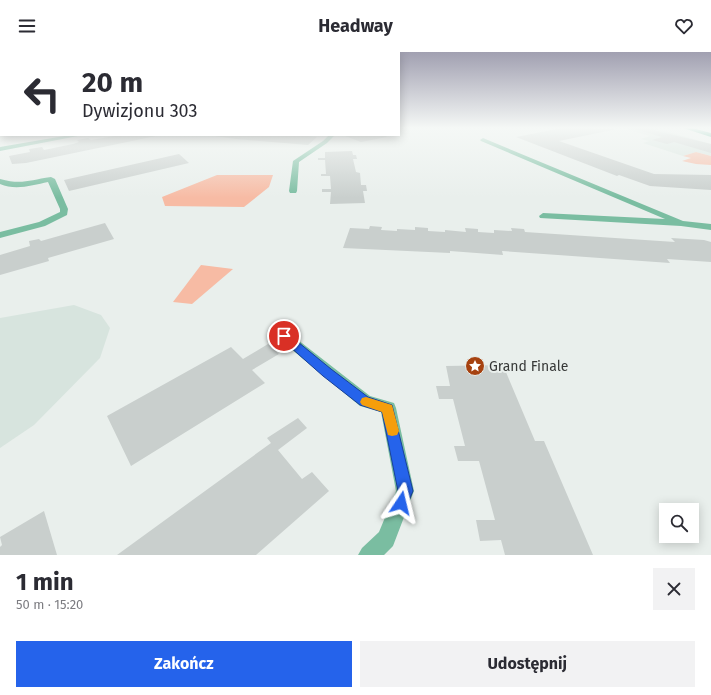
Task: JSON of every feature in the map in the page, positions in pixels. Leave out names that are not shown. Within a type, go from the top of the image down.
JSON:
[{"type":"street","points":[[294,191],[296,161],[311,151]]},
{"type":"street","points":[[510,151],[681,223]]},
{"type":"street","points":[[0,181],[5,184],[15,185],[51,179],[64,209],[64,213],[50,221],[0,235]]},
{"type":"street","points":[[543,216],[681,223],[711,227]]},
{"type":"street","points":[[284,336],[365,401],[388,408],[405,491],[386,539],[369,555]]},
{"type":"shaded area","points":[[669,151],[711,151],[711,156],[696,152],[683,156]]},
{"type":"shaded area","points":[[696,152],[711,156],[711,165],[682,161],[691,158],[683,156]]},
{"type":"shaded area","points":[[217,175],[273,175],[269,187],[244,207],[165,206],[162,197]]},
{"type":"shaded area","points":[[201,265],[233,269],[192,304],[173,302]]},
{"type":"shaded area","points":[[74,305],[101,315],[110,328],[100,358],[34,425],[0,448],[0,318]]},
{"type":"building","points":[[81,151],[26,163],[12,164],[9,156],[30,152]]},
{"type":"building","points":[[352,151],[353,155],[356,155],[357,159],[353,159],[356,172],[360,173],[361,185],[366,185],[367,191],[363,191],[365,203],[330,204],[331,192],[322,192],[322,189],[331,189],[330,176],[321,176],[321,174],[326,174],[325,160],[318,160],[318,158],[325,158],[325,152]]},
{"type":"building","points":[[553,151],[589,151],[654,174],[711,175],[711,190],[650,186],[619,175],[617,176]]},
{"type":"building","points":[[179,154],[189,163],[69,191],[64,180]]},
{"type":"building","points":[[105,223],[114,239],[48,258],[49,261],[0,275],[0,255],[30,246],[29,241],[39,239],[41,241]]},
{"type":"building","points":[[370,226],[382,227],[381,230],[397,231],[397,229],[415,230],[415,227],[428,228],[428,231],[445,232],[445,230],[466,232],[465,228],[478,229],[478,232],[494,233],[494,230],[512,231],[511,228],[524,229],[525,232],[675,242],[671,238],[704,240],[711,242],[711,262],[667,259],[670,263],[502,251],[503,255],[450,251],[450,253],[343,248],[350,228],[369,229]]},
{"type":"building","points":[[268,344],[279,354],[252,370],[265,383],[131,466],[107,416],[231,347],[243,359]]},
{"type":"building","points":[[503,365],[535,441],[544,441],[593,555],[505,555],[501,540],[480,541],[476,520],[495,520],[479,461],[458,461],[454,446],[465,446],[453,399],[439,399],[436,386],[450,386],[446,366]]},
{"type":"building","points":[[298,418],[307,428],[278,450],[302,479],[312,472],[329,491],[256,555],[117,555],[271,443],[267,438]]},
{"type":"building","points":[[44,511],[57,555],[0,555],[0,547],[2,545],[0,537]]},
{"type":"slow traffic","points":[[366,402],[388,408],[392,431]]},
{"type":"place","name":"Grand Finale","points":[[475,366]]},
{"type":"route","points":[[284,336],[365,401],[388,408],[405,491],[401,503]]}]
